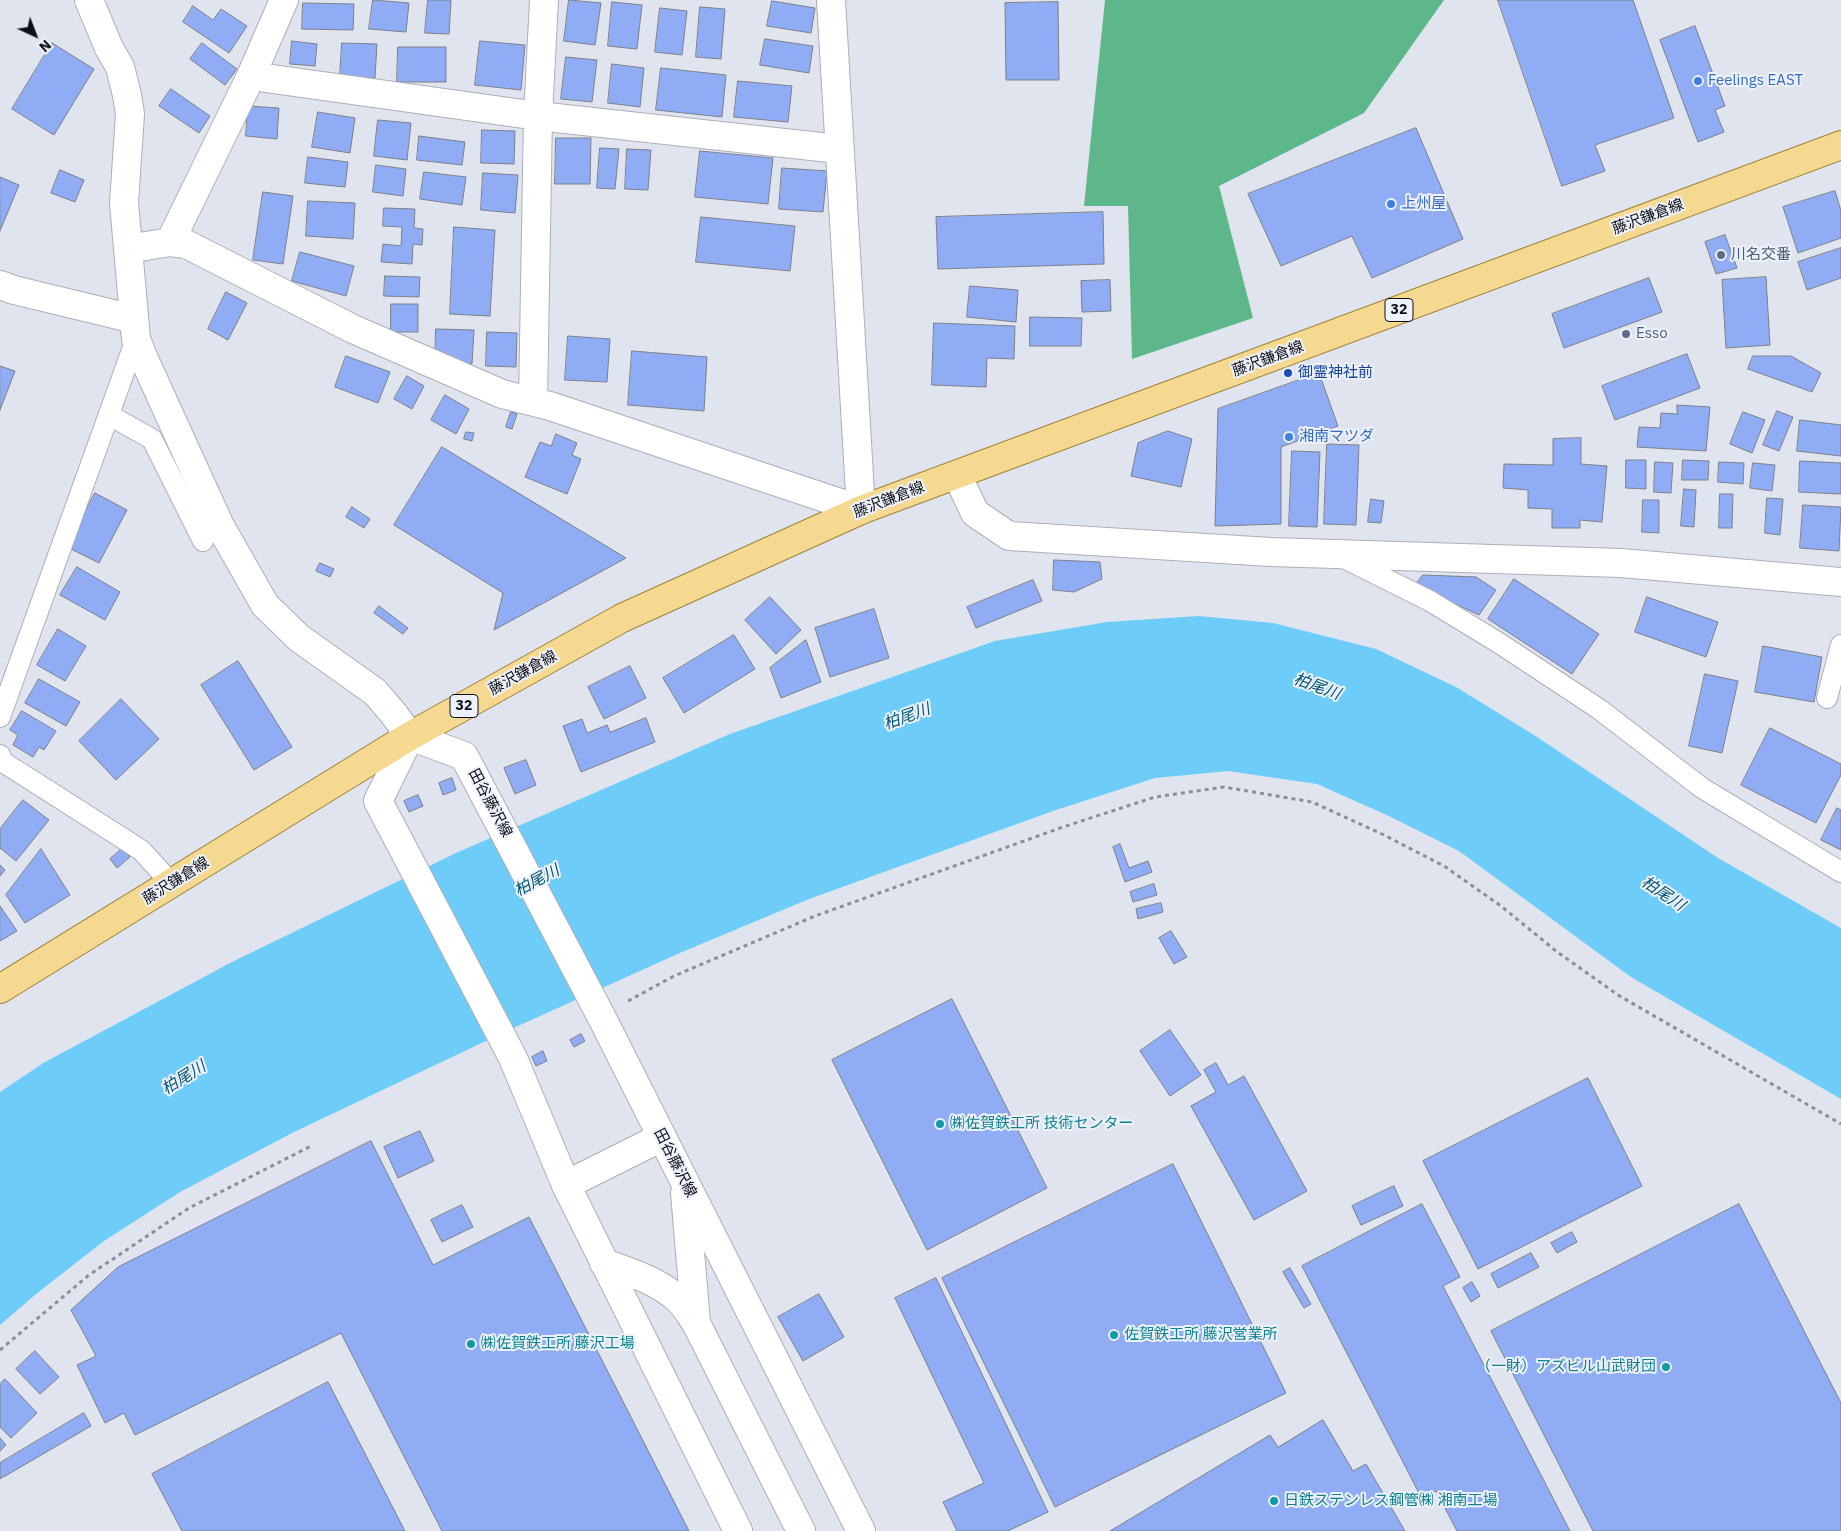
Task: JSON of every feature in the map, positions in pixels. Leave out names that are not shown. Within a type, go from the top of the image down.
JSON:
[{"type":"main road","name":"藤沢鎌倉線","points":[[0,989],[410,736],[622,618],[861,510],[1841,145]]},
{"type":"street","points":[[89,0],[109,48],[120,67],[130,114],[124,203],[135,329],[144,359],[220,526],[265,605],[299,638],[375,692],[393,712],[410,736],[378,801],[513,1058],[566,1184],[738,1531]]},
{"type":"street","points":[[170,242],[251,76],[284,0]]},
{"type":"street","points":[[533,401],[538,116],[544,0]]},
{"type":"street","points":[[128,249],[170,242],[186,244],[371,336],[502,394],[533,401],[861,510],[832,0]]},
{"type":"street","points":[[251,76],[538,116],[840,149]]},
{"type":"street","points":[[0,285],[135,329]]},
{"type":"street","points":[[957,475],[976,513],[1009,536],[1271,552],[1621,563],[1841,582]]},
{"type":"street","name":"田谷藤沢線","points":[[410,736],[464,756],[602,1016],[861,1531]]},
{"type":"street","points":[[566,1184],[662,1137]]},
{"type":"street","points":[[684,1179],[696,1323]]},
{"type":"street","points":[[604,1263],[639,1276],[661,1287],[680,1302],[696,1323],[801,1531]]},
{"type":"lane","points":[[0,717],[109,415],[135,329]]},
{"type":"lane","points":[[109,415],[152,439],[203,540]]},
{"type":"lane","points":[[1335,554],[1430,601],[1499,643],[1599,709],[1702,788],[1841,872]]},
{"type":"lane","points":[[1827,698],[1841,645]]},
{"type":"lane","points":[[0,754],[3,762],[141,850],[172,884]]},
{"type":"path","points":[[602,1016],[674,976],[815,916],[1063,827],[1155,797],[1224,788],[1312,802],[1382,834],[1444,866],[1501,906],[1556,951],[1618,995],[1841,1124]]},
{"type":"path","points":[[0,1350],[89,1275],[189,1208],[313,1145]]},
{"type":"green space","points":[[1105,0],[1444,0],[1364,113],[1219,186],[1253,318],[1132,359],[1128,206],[1084,206]]},
{"type":"water","name":"柏尾川","points":[[1199,616],[1273,623],[1376,649],[1456,687],[1534,735],[1718,858],[1841,928],[1841,1099],[1631,977],[1459,851],[1391,817],[1317,784],[1228,771],[1155,778],[1056,810],[809,899],[682,952],[509,1030],[294,1132],[180,1192],[104,1241],[0,1325],[0,1092],[45,1062],[232,962],[456,853],[730,734],[995,641],[1107,622]]},
{"type":"building","points":[[373,0],[409,3],[406,32],[369,29]]},
{"type":"building","points":[[428,0],[451,0],[449,34],[425,33]]},
{"type":"building","points":[[569,0],[601,3],[595,45],[564,41]]},
{"type":"building","points":[[1498,0],[1633,0],[1674,118],[1595,145],[1605,171],[1562,186]]},
{"type":"building","points":[[772,1],[815,8],[811,33],[767,26]]},
{"type":"building","points":[[612,2],[642,5],[637,49],[608,46]]},
{"type":"building","points":[[1058,2],[1059,80],[1006,80],[1005,3]]},
{"type":"building","points":[[303,3],[354,4],[353,30],[302,29]]},
{"type":"building","points":[[193,6],[213,20],[221,9],[247,26],[229,53],[183,22]]},
{"type":"building","points":[[700,7],[725,9],[721,59],[696,57]]},
{"type":"building","points":[[660,8],[687,11],[682,55],[655,52]]},
{"type":"building","points":[[1695,26],[1725,106],[1715,110],[1724,132],[1698,142],[1660,40]]},
{"type":"building","points":[[765,39],[813,46],[809,73],[760,65]]},
{"type":"building","points":[[292,41],[317,44],[315,66],[290,64]]},
{"type":"building","points":[[480,41],[525,45],[521,90],[475,85]]},
{"type":"building","points":[[52,43],[94,69],[54,135],[12,109]]},
{"type":"building","points":[[202,43],[237,69],[225,85],[190,59]]},
{"type":"building","points":[[342,43],[377,44],[375,78],[340,77]]},
{"type":"building","points":[[398,47],[446,47],[446,82],[397,82]]},
{"type":"building","points":[[566,57],[597,60],[592,102],[561,99]]},
{"type":"building","points":[[612,64],[644,68],[640,107],[608,103]]},
{"type":"building","points":[[661,68],[726,75],[722,117],[656,110]]},
{"type":"building","points":[[738,81],[792,86],[788,122],[734,117]]},
{"type":"building","points":[[171,89],[210,116],[199,133],[159,106]]},
{"type":"building","points":[[248,106],[279,108],[277,139],[246,136]]},
{"type":"building","points":[[318,112],[355,118],[350,153],[312,147]]},
{"type":"building","points":[[378,120],[411,123],[407,160],[374,156]]},
{"type":"building","points":[[1416,128],[1463,239],[1372,278],[1352,236],[1281,266],[1248,194]]},
{"type":"building","points":[[482,130],[515,131],[514,164],[481,163]]},
{"type":"building","points":[[419,136],[465,142],[462,165],[417,160]]},
{"type":"building","points":[[556,138],[591,138],[590,184],[555,184]]},
{"type":"building","points":[[600,148],[619,149],[615,189],[597,188]]},
{"type":"building","points":[[627,149],[651,150],[648,190],[625,189]]},
{"type":"building","points":[[700,151],[773,158],[768,204],[695,197]]},
{"type":"building","points":[[308,157],[348,162],[345,187],[305,183]]},
{"type":"building","points":[[376,165],[406,169],[403,196],[373,192]]},
{"type":"building","points":[[782,168],[827,171],[823,212],[779,209]]},
{"type":"building","points":[[60,170],[84,180],[75,202],[51,193]]},
{"type":"building","points":[[424,172],[466,177],[462,205],[420,199]]},
{"type":"building","points":[[483,173],[518,175],[515,213],[481,210]]},
{"type":"building","points":[[0,177],[19,185],[0,231]]},
{"type":"building","points":[[1835,191],[1841,211],[1841,238],[1798,253],[1783,207]]},
{"type":"building","points":[[263,192],[293,196],[283,264],[253,260]]},
{"type":"building","points":[[308,201],[355,203],[353,239],[306,236]]},
{"type":"building","points":[[384,208],[415,209],[414,228],[423,229],[422,245],[413,244],[412,264],[381,262],[383,244],[401,246],[402,227],[383,226]]},
{"type":"building","points":[[1103,212],[1104,264],[938,269],[936,217]]},
{"type":"building","points":[[701,217],[795,226],[790,271],[696,262]]},
{"type":"building","points":[[454,227],[495,230],[490,316],[450,314]]},
{"type":"building","name":"川名交番","points":[[1725,235],[1737,268],[1716,274],[1705,242]]},
{"type":"building","points":[[1841,248],[1841,278],[1807,290],[1798,262]]},
{"type":"building","points":[[300,252],[354,266],[346,296],[292,281]]},
{"type":"building","points":[[385,276],[420,277],[419,297],[384,296]]},
{"type":"building","points":[[1766,277],[1770,345],[1726,348],[1722,280]]},
{"type":"building","points":[[1649,278],[1662,312],[1564,348],[1552,314]]},
{"type":"building","points":[[1110,280],[1111,311],[1082,312],[1081,281]]},
{"type":"building","points":[[970,286],[1018,290],[1016,322],[967,317]]},
{"type":"building","points":[[226,292],[247,303],[228,340],[208,329]]},
{"type":"building","points":[[391,304],[418,304],[418,332],[391,332]]},
{"type":"building","points":[[1030,317],[1082,318],[1081,346],[1030,346]]},
{"type":"building","points":[[934,323],[1015,326],[1014,359],[987,358],[986,387],[932,385]]},
{"type":"building","points":[[436,329],[474,330],[472,364],[435,363]]},
{"type":"building","points":[[487,332],[517,333],[516,367],[486,366]]},
{"type":"building","points":[[568,336],[610,339],[607,382],[565,380]]},
{"type":"building","points":[[632,351],[707,357],[704,411],[628,405]]},
{"type":"building","points":[[1687,354],[1700,388],[1615,420],[1602,386]]},
{"type":"building","points":[[346,356],[390,372],[378,403],[335,387]]},
{"type":"building","points":[[1753,356],[1791,356],[1821,373],[1812,392],[1748,369]]},
{"type":"building","points":[[0,366],[15,371],[0,410]]},
{"type":"building","points":[[1319,373],[1338,426],[1281,447],[1281,524],[1215,526],[1218,409]]},
{"type":"building","points":[[407,376],[424,386],[412,409],[394,399]]},
{"type":"building","points":[[445,395],[469,409],[456,434],[431,420]]},
{"type":"building","points":[[1677,405],[1710,407],[1706,451],[1637,447],[1639,427],[1660,428],[1661,413],[1677,414]]},
{"type":"building","points":[[1777,411],[1793,417],[1779,451],[1763,445]]},
{"type":"building","points":[[511,412],[517,414],[512,429],[506,427]]},
{"type":"building","points":[[1743,412],[1765,420],[1752,453],[1730,444]]},
{"type":"building","points":[[1800,420],[1841,425],[1841,456],[1797,451]]},
{"type":"building","points":[[1168,431],[1192,439],[1181,487],[1131,476],[1138,443]]},
{"type":"building","points":[[466,432],[474,433],[472,441],[464,439]]},
{"type":"building","points":[[556,434],[577,443],[572,455],[581,459],[567,494],[525,477],[540,442],[551,446]]},
{"type":"building","points":[[1581,438],[1581,464],[1607,466],[1602,522],[1580,520],[1580,528],[1552,528],[1552,509],[1528,508],[1528,490],[1503,488],[1504,464],[1553,465],[1553,439]]},
{"type":"building","points":[[1327,444],[1359,445],[1356,525],[1324,524]]},
{"type":"building","points":[[442,447],[626,558],[494,630],[503,593],[394,525]]},
{"type":"building","points":[[1292,451],[1320,452],[1317,527],[1289,526]]},
{"type":"building","points":[[1626,460],[1646,460],[1646,489],[1626,488]]},
{"type":"building","points":[[1683,460],[1709,461],[1708,480],[1682,480]]},
{"type":"building","points":[[1800,461],[1841,463],[1841,494],[1799,492]]},
{"type":"building","points":[[1655,462],[1673,463],[1671,493],[1654,492]]},
{"type":"building","points":[[1719,462],[1744,463],[1743,484],[1718,482]]},
{"type":"building","points":[[1753,463],[1775,465],[1772,491],[1750,488]]},
{"type":"building","points":[[1684,489],[1696,490],[1694,527],[1681,526]]},
{"type":"building","points":[[95,493],[127,510],[99,563],[67,547]]},
{"type":"building","points":[[1720,494],[1733,494],[1732,528],[1719,528]]},
{"type":"building","points":[[1767,498],[1783,499],[1780,535],[1765,533]]},
{"type":"building","points":[[1371,499],[1384,501],[1381,523],[1368,522]]},
{"type":"building","points":[[1643,500],[1659,500],[1659,533],[1642,532]]},
{"type":"building","points":[[1803,505],[1841,507],[1839,551],[1800,548]]},
{"type":"building","points":[[352,507],[370,519],[364,528],[346,517]]},
{"type":"building","points":[[1054,560],[1100,562],[1102,579],[1074,592],[1053,590]]},
{"type":"building","points":[[320,563],[334,569],[330,577],[316,571]]},
{"type":"building","points":[[77,567],[120,592],[105,620],[60,595]]},
{"type":"building","points":[[1423,575],[1476,577],[1496,590],[1479,615],[1415,585]]},
{"type":"building","points":[[1514,579],[1599,634],[1572,674],[1488,619]]},
{"type":"building","points":[[1033,580],[1042,601],[976,628],[967,607]]},
{"type":"building","points":[[770,597],[801,630],[776,654],[745,620]]},
{"type":"building","points":[[1647,597],[1718,622],[1706,657],[1635,632]]},
{"type":"building","points":[[379,606],[408,628],[403,634],[374,613]]},
{"type":"building","points":[[874,609],[889,658],[830,677],[815,628]]},
{"type":"building","points":[[58,629],[86,646],[65,681],[37,665]]},
{"type":"building","points":[[734,635],[755,669],[684,713],[663,678]]},
{"type":"building","points":[[806,640],[821,682],[781,698],[770,668]]},
{"type":"building","points":[[1763,646],[1822,657],[1814,702],[1755,692]]},
{"type":"building","points":[[238,661],[292,747],[254,770],[201,685]]},
{"type":"building","points":[[630,666],[646,698],[604,719],[588,687]]},
{"type":"building","points":[[1705,674],[1738,681],[1722,753],[1689,746]]},
{"type":"building","points":[[39,679],[80,702],[66,726],[25,703]]},
{"type":"building","points":[[121,699],[159,739],[116,780],[79,741]]},
{"type":"building","points":[[22,711],[56,731],[44,750],[39,747],[33,757],[13,745],[18,735],[10,730]]},
{"type":"building","points":[[646,718],[655,742],[581,772],[563,726],[582,719],[587,733],[607,725],[610,732]]},
{"type":"building","points":[[1770,728],[1841,764],[1841,775],[1816,823],[1741,785]]},
{"type":"building","points":[[526,760],[536,785],[515,794],[504,768]]},
{"type":"building","points":[[452,778],[456,790],[443,795],[439,783]]},
{"type":"building","points":[[418,795],[423,806],[409,812],[404,801]]},
{"type":"building","points":[[23,800],[49,820],[16,861],[0,848],[0,829]]},
{"type":"building","points":[[1837,808],[1841,810],[1841,850],[1821,840]]},
{"type":"building","points":[[1120,844],[1129,868],[1148,861],[1152,872],[1125,882],[1113,847]]},
{"type":"building","points":[[123,848],[130,857],[117,868],[110,859]]},
{"type":"building","points":[[41,849],[70,895],[25,923],[6,895]]},
{"type":"building","points":[[0,865],[5,870],[0,876]]},
{"type":"building","points":[[1154,884],[1157,895],[1133,902],[1130,892]]},
{"type":"building","points":[[1161,903],[1163,912],[1138,919],[1136,909]]},
{"type":"building","points":[[0,906],[17,931],[0,941]]},
{"type":"building","points":[[1171,931],[1187,957],[1174,964],[1159,938]]},
{"type":"building","name":"㈱佐賀鉄工所 技術センター","points":[[952,999],[1047,1188],[927,1250],[832,1060]]},
{"type":"building","points":[[1170,1030],[1201,1075],[1170,1096],[1140,1051]]},
{"type":"building","points":[[581,1034],[585,1041],[574,1047],[570,1040]]},
{"type":"building","points":[[543,1051],[547,1061],[536,1066],[532,1057]]},
{"type":"building","points":[[1216,1063],[1228,1085],[1244,1076],[1307,1191],[1254,1220],[1191,1106],[1216,1092],[1204,1070]]},
{"type":"building","points":[[1588,1078],[1642,1186],[1478,1269],[1423,1161]]},
{"type":"building","points":[[420,1131],[434,1161],[398,1178],[384,1147]]},
{"type":"building","name":"㈱佐賀鉄工所 藤沢工場","points":[[371,1141],[433,1265],[529,1217],[689,1531],[442,1531],[341,1333],[135,1435],[124,1413],[105,1423],[77,1365],[96,1356],[71,1310],[118,1267]]},
{"type":"building","name":"佐賀鉄工所 藤沢営業所","points":[[1173,1164],[1286,1393],[1055,1507],[942,1278]]},
{"type":"building","points":[[1394,1186],[1403,1206],[1361,1225],[1352,1206]]},
{"type":"building","points":[[1422,1204],[1460,1277],[1443,1286],[1570,1531],[1457,1531],[1436,1491],[1422,1499],[1302,1266]]},
{"type":"building","name":"（一財）アズビル山武財団","points":[[1739,1204],[1841,1403],[1841,1531],[1593,1531],[1491,1331]]},
{"type":"building","points":[[462,1205],[473,1227],[442,1242],[431,1220]]},
{"type":"building","points":[[1572,1232],[1577,1242],[1557,1253],[1551,1243]]},
{"type":"building","points":[[1531,1253],[1539,1267],[1498,1288],[1491,1274]]},
{"type":"building","points":[[1290,1268],[1311,1304],[1304,1308],[1283,1272]]},
{"type":"building","points":[[936,1278],[1048,1512],[1008,1531],[957,1531],[943,1502],[984,1483],[895,1298]]},
{"type":"building","points":[[1472,1282],[1480,1296],[1471,1302],[1463,1288]]},
{"type":"building","points":[[819,1294],[844,1337],[803,1361],[778,1317]]},
{"type":"building","points":[[35,1351],[59,1377],[40,1394],[16,1369]]},
{"type":"building","points":[[5,1379],[37,1413],[11,1438],[0,1427],[0,1384]]},
{"type":"building","points":[[328,1382],[405,1531],[182,1531],[152,1474]]},
{"type":"building","points":[[84,1413],[91,1426],[0,1479],[0,1463]]},
{"type":"building","name":"日鉄ステンレス鋼管㈱ 湘南工場","points":[[1323,1420],[1353,1471],[1366,1464],[1405,1531],[1110,1531],[1270,1435],[1278,1447]]},
{"type":"building","points":[[0,1438],[6,1445],[0,1451]]},
{"type":"place","name":"Feelings EAST","points":[[1698,81]]},
{"type":"place","name":"上州屋","points":[[1391,204]]},
{"type":"place","name":"川名交番","points":[[1721,255]]},
{"type":"place","name":"Esso","points":[[1626,334]]},
{"type":"place","name":"御霊神社前","points":[[1288,373]]},
{"type":"place","name":"湘南マツダ","points":[[1289,437]]},
{"type":"place","name":"㈱佐賀鉄工所 技術センター","points":[[940,1124]]},
{"type":"place","name":"佐賀鉄工所 藤沢営業所","points":[[1114,1335]]},
{"type":"place","name":"㈱佐賀鉄工所 藤沢工場","points":[[471,1344]]},
{"type":"place","name":"（一財）アズビル山武財団","points":[[1666,1367]]},
{"type":"place","name":"日鉄ステンレス鋼管㈱ 湘南工場","points":[[1274,1501]]}]
